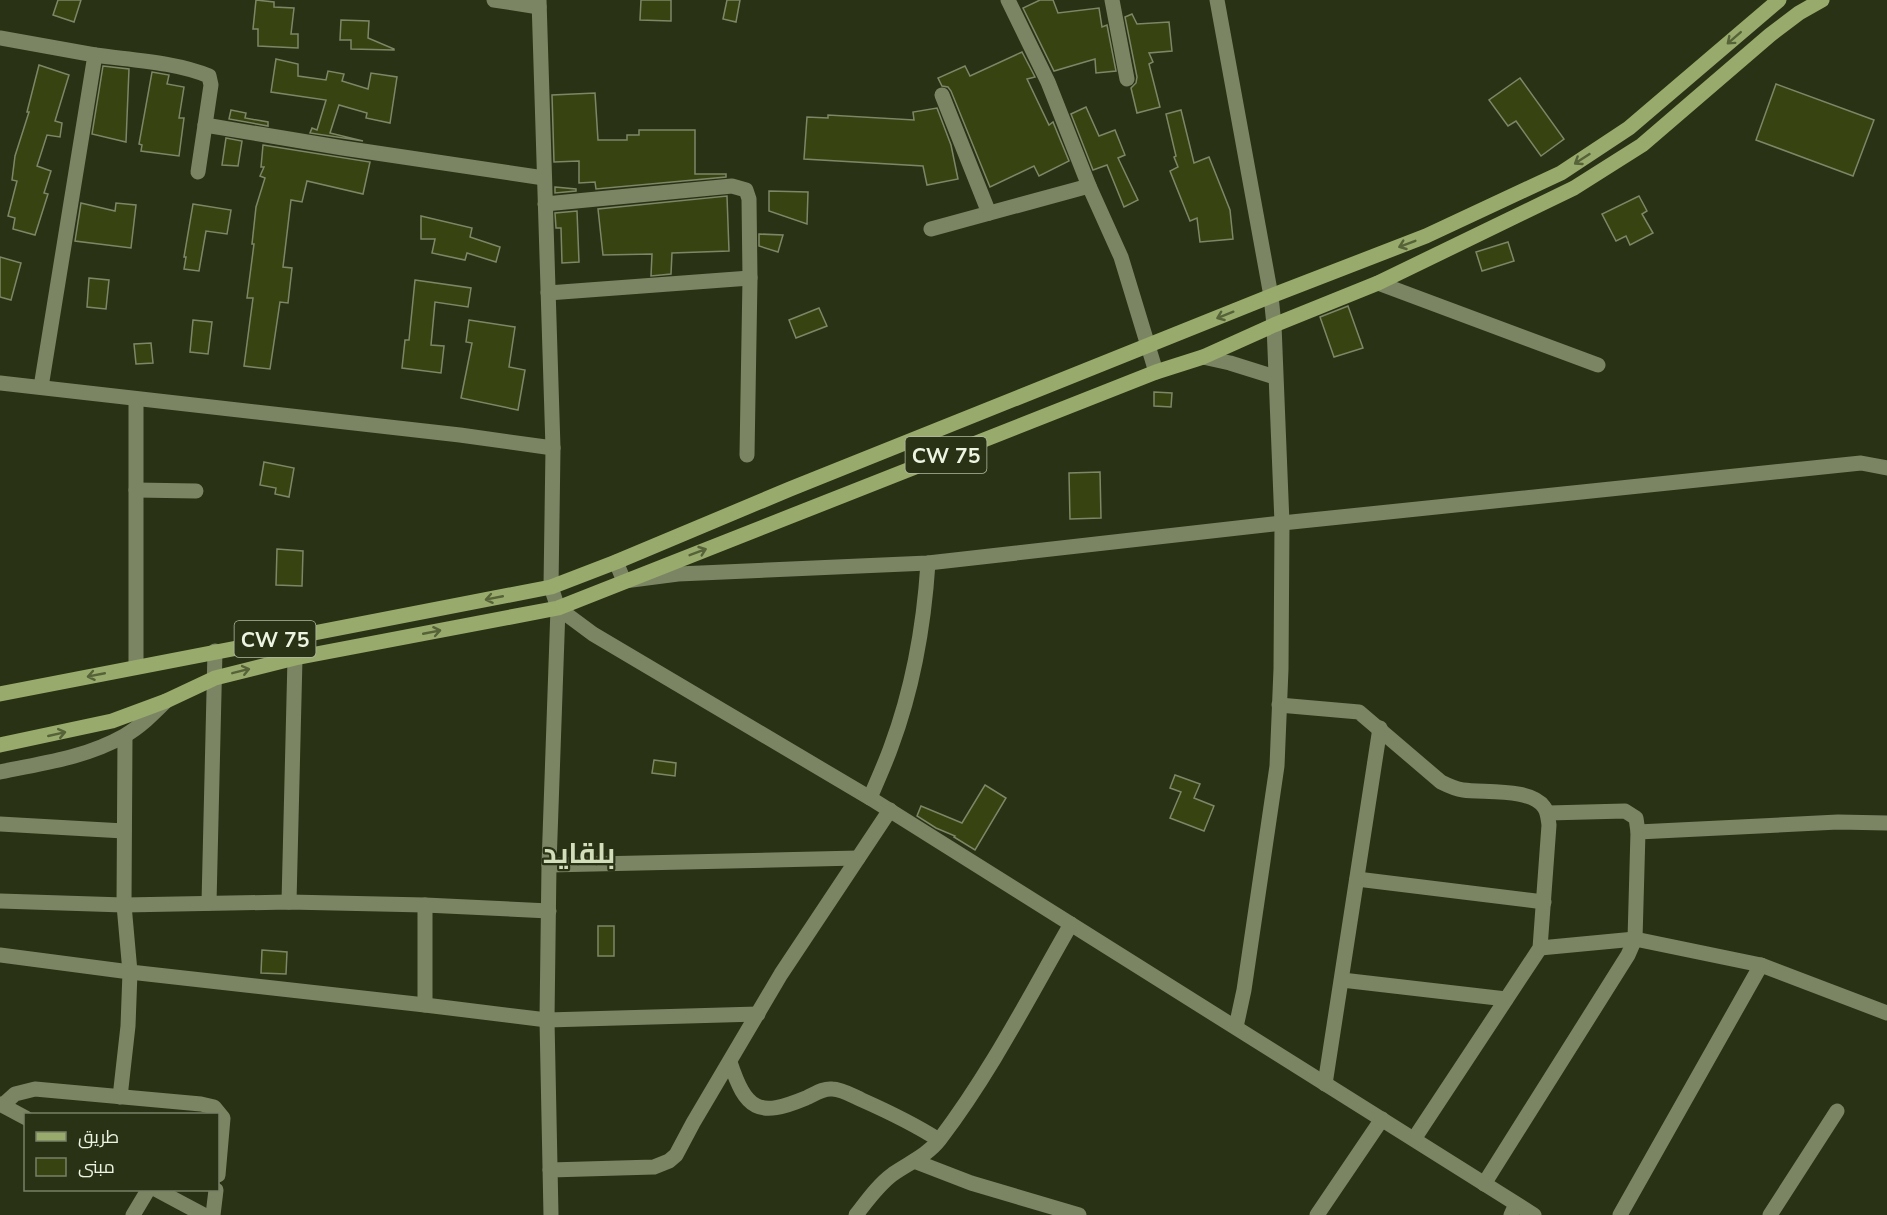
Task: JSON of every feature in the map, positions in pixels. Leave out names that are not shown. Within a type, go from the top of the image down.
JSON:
[{"type":"main road","name":"CW 75","points":[[0,745],[112,721],[166,701],[214,678],[295,658],[558,608],[1156,372],[1203,357],[1274,325],[1378,283],[1574,188],[1642,145],[1770,34],[1822,0]]},
{"type":"main road","name":"CW 75","points":[[0,694],[551,587],[616,562],[790,489],[1426,236],[1561,173],[1629,128],[1772,2]]},
{"type":"main road","points":[[790,489],[798,513]]},
{"type":"street","points":[[494,0],[539,3],[553,448],[551,587],[558,608],[549,865],[547,1020],[550,1215]]},
{"type":"street","points":[[1008,0],[1048,82],[1089,186],[1121,257],[1156,372]]},
{"type":"street","points":[[1112,0],[1126,79]]},
{"type":"street","points":[[1217,0],[1271,297],[1282,523],[1277,766],[1244,990],[1236,1028]]},
{"type":"street","points":[[0,38],[172,66],[208,76],[211,85],[198,172]]},
{"type":"street","points":[[41,387],[95,55]]},
{"type":"street","points":[[942,95],[989,213]]},
{"type":"street","points":[[206,125],[544,178]]},
{"type":"street","points":[[545,204],[732,186],[746,190],[750,199],[747,455]]},
{"type":"street","points":[[931,228],[1089,186]]},
{"type":"street","points":[[548,293],[750,278]]},
{"type":"street","points":[[1378,283],[1598,365]]},
{"type":"street","points":[[1203,357],[1275,377]]},
{"type":"street","points":[[0,384],[460,435],[553,448]]},
{"type":"street","points":[[136,399],[136,667]]},
{"type":"street","points":[[616,562],[624,581],[678,574],[928,563],[1282,523],[1861,463],[1887,468]]},
{"type":"street","points":[[136,489],[196,491]]},
{"type":"street","points":[[870,798],[891,746],[912,673],[925,604],[928,563]]},
{"type":"street","points":[[558,608],[593,633],[890,810],[1414,1139],[1484,1184],[1514,1209],[1534,1215]]},
{"type":"street","points":[[209,903],[215,651]]},
{"type":"street","points":[[289,902],[295,658]]},
{"type":"street","points":[[0,772],[80,756],[125,736],[166,701]]},
{"type":"street","points":[[1280,705],[1359,712],[1441,782],[1464,790],[1521,794],[1543,805],[1548,813],[1540,948],[1414,1139]]},
{"type":"street","points":[[1325,1084],[1380,728]]},
{"type":"street","points":[[120,1097],[128,1026],[130,972],[124,905],[125,736]]},
{"type":"street","points":[[550,1170],[654,1167],[669,1161],[676,1155],[781,974],[890,810]]},
{"type":"street","points":[[1484,1184],[1628,955],[1635,939],[1638,832],[1636,818],[1625,811],[1548,813]]},
{"type":"street","points":[[1638,832],[1838,822],[1887,823]]},
{"type":"street","points":[[0,824],[123,831]]},
{"type":"street","points":[[549,865],[858,858]]},
{"type":"street","points":[[1357,879],[1544,902]]},
{"type":"street","points":[[0,901],[124,905],[289,902],[549,911]]},
{"type":"street","points":[[425,905],[425,1005]]},
{"type":"street","points":[[856,1215],[891,1176],[929,1150],[939,1140],[981,1080],[1071,924]]},
{"type":"street","points":[[1540,948],[1635,939],[1761,965],[1887,1014]]},
{"type":"street","points":[[0,955],[547,1020],[758,1014]]},
{"type":"street","points":[[1620,1215],[1761,965]]},
{"type":"street","points":[[1342,980],[1506,999]]},
{"type":"street","points":[[730,1062],[743,1094],[753,1104],[760,1107],[776,1108],[831,1088],[909,1121],[939,1140]]},
{"type":"street","points":[[24,1117],[2,1105],[15,1094],[35,1089],[214,1107],[224,1118],[219,1166]]},
{"type":"street","points":[[1770,1215],[1837,1111]]},
{"type":"street","points":[[1317,1215],[1382,1119]]},
{"type":"street","points":[[914,1161],[971,1183],[1079,1215]]},
{"type":"street","points":[[133,1215],[147,1191]]},
{"type":"street","points":[[160,1191],[204,1215]]},
{"type":"street","points":[[213,1215],[216,1191]]},
{"type":"building","points":[[58,0],[81,0],[74,22],[53,15]]},
{"type":"building","points":[[256,0],[274,2],[274,7],[294,8],[291,34],[298,34],[298,48],[258,46],[258,29],[253,29]]},
{"type":"building","points":[[641,0],[671,0],[671,21],[640,20]]},
{"type":"building","points":[[727,0],[740,0],[736,22],[723,19]]},
{"type":"building","points":[[1040,0],[1053,0],[1058,13],[1099,8],[1102,27],[1107,25],[1116,71],[1096,73],[1095,59],[1054,71],[1023,8]]},
{"type":"building","points":[[1132,14],[1137,24],[1169,22],[1172,51],[1149,53],[1153,62],[1149,64],[1160,107],[1137,113],[1131,88],[1136,83],[1137,77],[1125,17]]},
{"type":"building","points":[[341,20],[369,21],[368,38],[394,50],[351,49],[351,40],[340,40]]},
{"type":"building","points":[[1022,52],[1035,77],[1027,79],[1049,125],[1053,122],[1069,161],[1039,176],[1034,166],[990,187],[951,91],[948,87],[942,86],[938,78],[965,66],[970,76]]},
{"type":"building","points":[[276,59],[298,64],[298,76],[326,80],[328,71],[344,74],[342,81],[368,89],[371,73],[397,77],[390,123],[366,118],[367,113],[339,105],[330,133],[363,141],[310,133],[312,128],[317,130],[326,100],[271,92]]},
{"type":"building","points":[[39,65],[69,75],[55,121],[62,123],[60,137],[47,135],[37,166],[51,171],[44,193],[48,194],[35,235],[13,229],[15,218],[8,216],[17,181],[12,180],[15,156],[29,112],[27,112]]},
{"type":"building","points":[[103,66],[129,69],[126,142],[92,134]]},
{"type":"building","points":[[152,72],[169,75],[167,84],[184,87],[179,118],[184,118],[179,156],[141,151],[142,145],[139,144]]},
{"type":"building","points":[[1520,78],[1564,139],[1541,156],[1516,121],[1508,126],[1489,100]]},
{"type":"building","points":[[1776,84],[1874,120],[1853,176],[1756,140]]},
{"type":"building","points":[[595,93],[598,140],[627,140],[627,135],[639,135],[639,130],[695,130],[695,174],[726,174],[726,177],[596,189],[595,182],[579,183],[579,161],[554,162],[552,95]]},
{"type":"building","points":[[1086,107],[1099,136],[1115,130],[1125,155],[1118,158],[1138,200],[1124,207],[1107,165],[1093,170],[1071,114]]},
{"type":"building","points":[[937,108],[951,145],[958,179],[927,185],[923,166],[804,159],[807,117],[828,118],[828,115],[914,120],[913,112]]},
{"type":"building","points":[[231,110],[246,113],[245,118],[268,122],[268,126],[229,119]]},
{"type":"building","points":[[1181,110],[1194,163],[1209,157],[1230,210],[1233,239],[1200,242],[1197,218],[1190,221],[1170,171],[1178,167],[1166,114]]},
{"type":"building","points":[[226,138],[242,141],[238,166],[222,165]]},
{"type":"building","points":[[263,145],[370,162],[363,194],[307,181],[302,202],[291,200],[283,267],[292,268],[288,303],[280,302],[270,369],[244,366],[253,298],[247,298],[256,207],[265,178],[260,176],[264,167],[261,167]]},
{"type":"building","points":[[555,187],[576,189],[576,191],[555,193]]},
{"type":"building","points":[[769,191],[808,192],[807,224],[769,211]]},
{"type":"building","points":[[727,196],[729,251],[672,253],[671,274],[651,276],[652,254],[603,255],[598,209]]},
{"type":"building","points":[[1639,196],[1647,211],[1642,214],[1653,233],[1630,245],[1626,236],[1616,241],[1602,214]]},
{"type":"building","points":[[81,203],[115,211],[116,203],[136,205],[131,248],[75,241]]},
{"type":"building","points":[[193,204],[231,210],[227,234],[206,231],[199,271],[184,269]]},
{"type":"building","points":[[577,211],[579,262],[562,263],[561,228],[556,228],[555,213]]},
{"type":"building","points":[[421,216],[472,228],[470,237],[500,247],[496,262],[467,253],[465,260],[432,253],[435,239],[421,239]]},
{"type":"building","points":[[759,234],[783,235],[778,252],[759,246]]},
{"type":"building","points":[[1508,242],[1514,261],[1482,271],[1476,252]]},
{"type":"building","points":[[0,257],[21,263],[11,300],[0,297]]},
{"type":"building","points":[[89,278],[109,280],[106,309],[87,307]]},
{"type":"building","points":[[415,280],[471,288],[468,307],[435,302],[431,345],[444,346],[441,373],[402,368],[405,340],[409,340]]},
{"type":"building","points":[[1348,306],[1363,348],[1334,357],[1320,317]]},
{"type":"building","points":[[819,308],[827,326],[796,338],[789,320]]},
{"type":"building","points":[[193,320],[212,322],[208,354],[190,352]]},
{"type":"building","points":[[469,320],[515,327],[509,367],[525,370],[518,410],[461,398],[472,343],[466,342]]},
{"type":"building","points":[[151,343],[153,363],[136,364],[134,344]]},
{"type":"building","points":[[1154,392],[1172,393],[1171,407],[1154,406]]},
{"type":"building","points":[[264,462],[294,468],[289,497],[275,494],[276,488],[260,485]]},
{"type":"building","points":[[1100,472],[1101,518],[1070,519],[1069,473]]},
{"type":"building","points":[[277,549],[303,551],[302,586],[276,585]]},
{"type":"building","points":[[654,760],[676,763],[675,776],[652,773]]},
{"type":"building","points":[[1175,775],[1200,784],[1194,798],[1214,806],[1204,831],[1170,818],[1181,792],[1170,788]]},
{"type":"building","points":[[985,785],[1006,798],[975,850],[955,836],[917,816],[921,806],[962,823]]},
{"type":"building","points":[[598,926],[614,926],[614,956],[598,956]]},
{"type":"building","points":[[262,950],[287,952],[286,974],[261,973]]},
{"type":"district","name":"بلقايد","points":[[579,852]]}]
